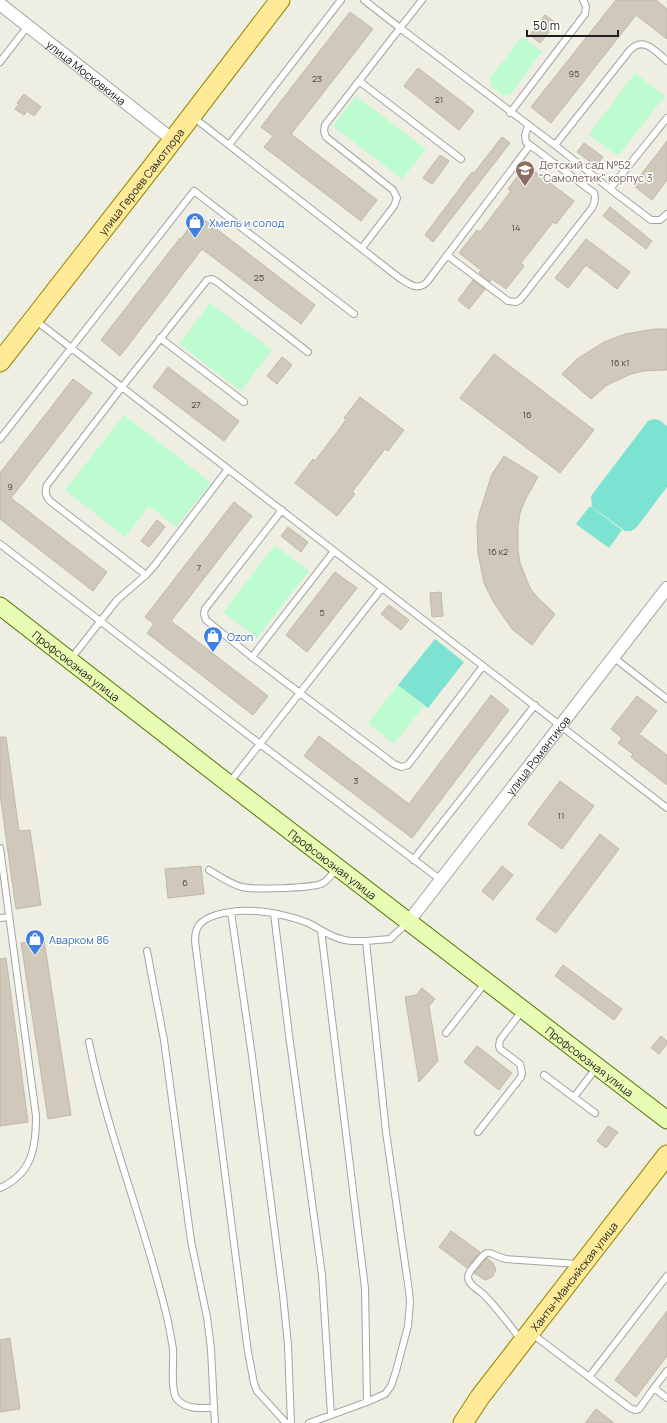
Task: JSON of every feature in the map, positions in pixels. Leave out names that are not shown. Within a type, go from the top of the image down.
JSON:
[{"type":"main road","name":"улица Героев Самотлора","points":[[0,362],[192,116],[280,0]]},
{"type":"main road","name":"Профсоюзная улица","points":[[0,606],[229,784],[667,1120]]},
{"type":"main road","name":"Ханты-Мансийская улица","points":[[463,1423],[480,1397],[667,1155]]},
{"type":"main road","name":"Ханты-Мансийская улица","points":[[454,1423],[480,1397]]},
{"type":"street","name":"улица Московкина","points":[[0,4],[173,140]]},
{"type":"street","name":"улица Романтиков","points":[[409,921],[667,588]]},
{"type":"lane","points":[[229,145],[341,0]]},
{"type":"lane","points":[[364,0],[651,220],[660,220],[667,214]]},
{"type":"lane","points":[[362,248],[394,206],[397,198],[393,190],[326,137],[324,132],[325,125],[422,0]]},
{"type":"lane","points":[[510,113],[585,14],[586,6],[583,0]]},
{"type":"lane","points":[[0,62],[28,26]]},
{"type":"lane","points":[[555,145],[635,45],[641,43],[648,46],[667,61]]},
{"type":"lane","points":[[359,80],[461,159]]},
{"type":"lane","points":[[192,116],[398,277],[416,287],[423,286],[530,145]]},
{"type":"lane","points":[[610,189],[667,118]]},
{"type":"lane","points":[[447,255],[508,301],[516,302],[520,300],[592,208],[596,198],[594,193],[530,145],[525,138],[528,126]]},
{"type":"lane","points":[[0,439],[194,191],[354,314]]},
{"type":"lane","points":[[146,575],[46,496],[48,485],[160,338],[207,280],[212,279],[216,281],[308,352]]},
{"type":"lane","points":[[34,319],[667,808]]},
{"type":"lane","points":[[160,338],[244,402]]},
{"type":"lane","points":[[70,660],[117,600],[146,575],[228,469]]},
{"type":"lane","points":[[282,510],[205,609],[204,614],[206,620],[252,657],[394,764],[401,767],[408,765],[483,666]]},
{"type":"lane","points":[[0,544],[101,620],[260,744],[441,880]]},
{"type":"lane","points":[[252,657],[334,551]]},
{"type":"lane","points":[[229,784],[382,588]]},
{"type":"lane","points":[[613,657],[667,699]]},
{"type":"lane","points":[[413,860],[535,705]]},
{"type":"lane","points":[[0,848],[36,1116],[36,1133],[33,1152],[26,1168],[19,1176],[6,1186],[0,1188]]},
{"type":"lane","points":[[209,870],[242,887],[304,887],[322,884],[338,867]]},
{"type":"lane","points":[[286,1423],[257,1391],[248,1352],[195,941],[197,928],[200,923],[207,918],[231,912],[248,910],[294,918],[308,923],[342,940],[366,941],[390,939],[409,921]]},
{"type":"lane","points":[[231,912],[255,1079],[283,1295],[288,1345],[291,1423]]},
{"type":"lane","points":[[274,914],[322,1275],[331,1415]]},
{"type":"lane","points":[[0,918],[9,917]]},
{"type":"lane","points":[[322,930],[365,1288],[368,1402]]},
{"type":"lane","points":[[309,1423],[368,1402],[385,1394],[391,1386],[408,1326],[410,1302],[386,1132],[366,941]]},
{"type":"lane","points":[[147,951],[164,1040],[191,1241],[207,1317],[211,1348],[215,1423]]},
{"type":"lane","points":[[446,1033],[486,981]]},
{"type":"lane","points":[[478,1132],[521,1077],[522,1073],[520,1064],[500,1049],[499,1046],[500,1040],[523,1009]]},
{"type":"lane","points":[[89,1042],[96,1077],[110,1127],[170,1327],[173,1391],[177,1399],[184,1404],[192,1407],[214,1408]]},
{"type":"lane","points":[[574,1098],[597,1066]]},
{"type":"lane","points":[[544,1075],[595,1113]]},
{"type":"lane","points":[[582,1265],[506,1259],[499,1258],[492,1252],[487,1252],[483,1254],[470,1271],[468,1278],[470,1283],[526,1337],[589,1377],[634,1410],[639,1409],[667,1371]]},
{"type":"lane","points":[[589,1377],[667,1276]]},
{"type":"lane","points":[[654,1388],[667,1398]]},
{"type":"green space","points":[[522,37],[542,52],[510,95],[507,93],[504,96],[490,85],[492,82],[489,79]]},
{"type":"green space","points":[[635,73],[665,96],[618,156],[589,134]]},
{"type":"green space","points":[[356,96],[426,149],[402,179],[333,126]]},
{"type":"green space","points":[[210,303],[272,350],[241,391],[179,344]]},
{"type":"green space","points":[[124,415],[211,483],[176,527],[149,506],[125,537],[65,490]]},
{"type":"green space","points":[[275,545],[309,571],[257,638],[223,612]]},
{"type":"green space","points":[[398,685],[424,706],[394,744],[368,723]]},
{"type":"shaded area","points":[[654,419],[659,420],[667,426],[667,487],[636,528],[631,531],[625,531],[592,507],[591,496],[648,421]]},
{"type":"shaded area","points":[[590,506],[622,530],[609,548],[576,524]]},
{"type":"shaded area","points":[[435,639],[464,662],[428,708],[398,685]]},
{"type":"building","points":[[616,0],[656,0],[667,9],[667,39],[636,15],[551,123],[531,107]]},
{"type":"building","points":[[350,12],[373,29],[291,134],[377,200],[361,221],[264,147],[273,136],[261,127]]},
{"type":"building","points":[[545,15],[556,23],[540,43],[530,35]]},
{"type":"building","points":[[418,68],[474,111],[459,130],[404,86]]},
{"type":"building","points":[[24,94],[41,107],[34,116],[27,111],[24,115],[15,109],[19,104],[17,103]]},
{"type":"building","points":[[502,137],[510,143],[433,242],[425,235],[472,172],[474,173]]},
{"type":"building","points":[[667,141],[667,180],[652,200],[633,185]]},
{"type":"building","points":[[584,143],[603,157],[596,166],[577,152]]},
{"type":"building","points":[[440,155],[449,161],[432,184],[423,178]]},
{"type":"building","points":[[526,165],[574,201],[556,224],[553,222],[521,263],[524,266],[506,289],[492,279],[490,282],[479,273],[481,270],[459,253],[477,230],[480,232],[511,191],[508,189]]},
{"type":"building","points":[[610,207],[652,241],[646,249],[603,216]]},
{"type":"building","points":[[205,220],[315,305],[301,324],[202,249],[120,356],[101,340],[180,238],[181,239],[188,229],[191,231],[194,226],[198,229]]},
{"type":"building","points":[[586,239],[630,272],[617,289],[586,265],[568,288],[555,278]]},
{"type":"building","points":[[473,280],[485,289],[469,309],[458,300]]},
{"type":"building","points":[[655,329],[667,329],[667,370],[643,371],[631,374],[607,385],[591,399],[562,374],[577,359],[604,342],[625,334]]},
{"type":"building","points":[[494,354],[594,430],[560,473],[460,398]]},
{"type":"building","points":[[282,357],[292,365],[277,384],[267,376]]},
{"type":"building","points":[[168,367],[239,421],[224,441],[153,387]]},
{"type":"building","points":[[73,379],[92,393],[11,498],[107,572],[93,591],[0,519],[0,473]]},
{"type":"building","points":[[360,397],[404,430],[388,451],[385,449],[352,492],[355,494],[337,516],[295,483],[313,459],[315,461],[346,420],[344,418]]},
{"type":"building","points":[[504,456],[538,477],[525,500],[520,513],[518,526],[518,549],[520,563],[530,588],[555,614],[532,645],[512,629],[494,603],[484,583],[478,553],[477,525],[480,511],[492,474]]},
{"type":"building","points":[[234,502],[252,516],[171,621],[268,696],[253,715],[147,633],[154,624],[145,617]]},
{"type":"building","points":[[157,520],[165,527],[149,547],[141,541]]},
{"type":"building","points":[[288,527],[308,542],[301,552],[281,536]]},
{"type":"building","points":[[335,572],[357,588],[307,652],[286,635]]},
{"type":"building","points":[[441,592],[443,616],[432,617],[430,593]]},
{"type":"building","points":[[389,605],[409,620],[401,630],[381,614]]},
{"type":"building","points":[[491,695],[509,710],[412,838],[304,756],[319,736],[409,804]]},
{"type":"building","points":[[637,696],[657,711],[639,734],[667,755],[667,785],[631,757],[633,754],[618,743],[622,738],[611,729]]},
{"type":"building","points":[[0,737],[6,737],[19,831],[30,830],[41,905],[16,909],[0,794]]},
{"type":"building","points":[[560,781],[594,806],[562,849],[528,824]]},
{"type":"building","points":[[600,834],[619,849],[556,933],[536,919]]},
{"type":"building","points":[[201,866],[204,894],[168,898],[165,869]]},
{"type":"building","points":[[502,866],[513,875],[493,900],[482,891]]},
{"type":"building","points":[[44,940],[71,1115],[48,1119],[21,943]]},
{"type":"building","points":[[6,958],[28,1122],[0,1126],[0,959]]},
{"type":"building","points":[[563,965],[622,1009],[614,1020],[555,976]]},
{"type":"building","points":[[422,988],[435,999],[429,1006],[438,1061],[419,1082],[405,997],[416,995]]},
{"type":"building","points":[[661,1036],[667,1041],[667,1044],[659,1054],[651,1048]]},
{"type":"building","points":[[477,1046],[512,1073],[499,1090],[464,1062]]},
{"type":"building","points":[[608,1126],[618,1132],[606,1148],[597,1141]]},
{"type":"building","points":[[451,1231],[480,1252],[467,1268],[439,1247]]},
{"type":"building","points":[[487,1258],[493,1263],[496,1270],[492,1277],[485,1280],[474,1273]]},
{"type":"building","points":[[667,1311],[667,1356],[636,1397],[615,1380]]},
{"type":"building","points":[[10,1338],[20,1409],[0,1412],[0,1340]]},
{"type":"building","points":[[596,1409],[614,1423],[585,1423]]},
{"type":"place","name":"Детский сад №52 \"Самолетик\" корпус 3","points":[[525,187]]},
{"type":"place","name":"Хмель и солод","points":[[195,239]]},
{"type":"place","name":"Ozon","points":[[213,653]]},
{"type":"place","name":"Аварком 86","points":[[35,956]]}]
